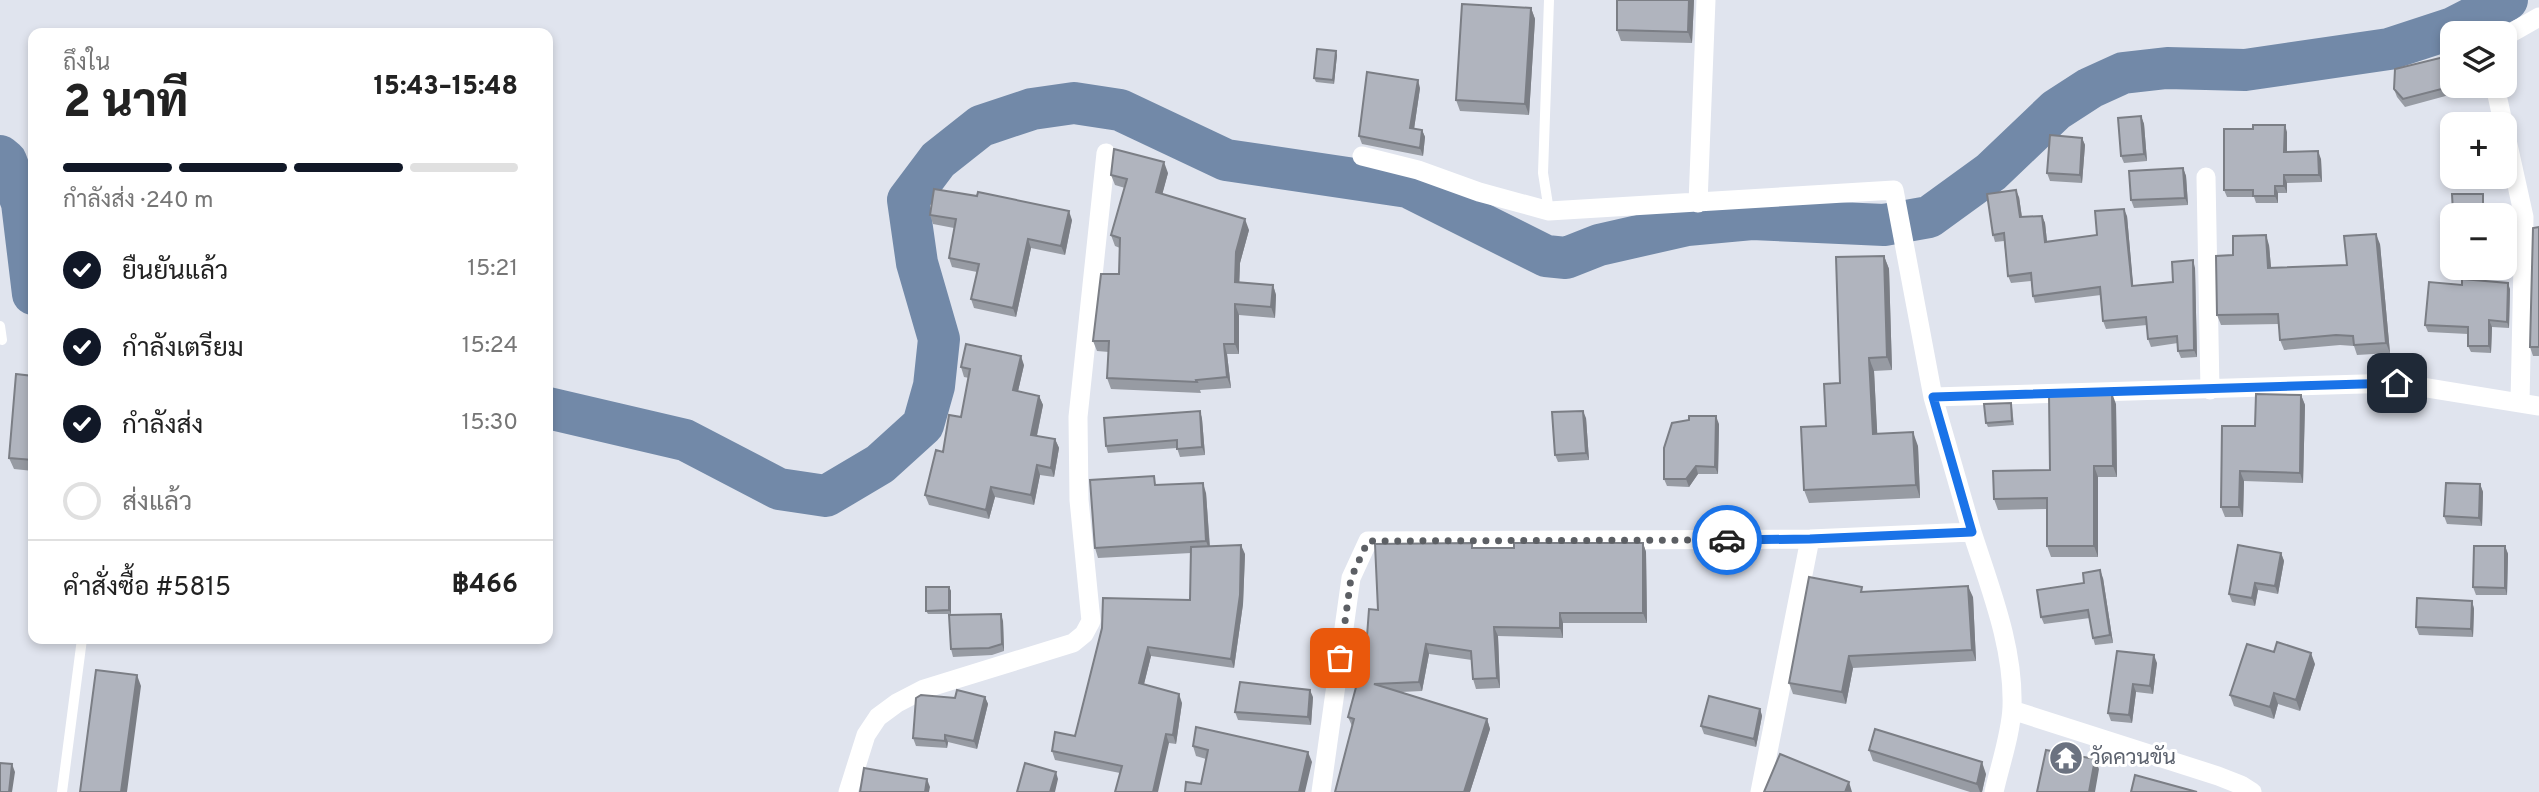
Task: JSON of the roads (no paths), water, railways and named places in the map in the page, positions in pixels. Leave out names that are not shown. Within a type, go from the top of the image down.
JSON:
[{"type":"street","points":[[1699,203],[1706,0]]},
{"type":"street","points":[[2517,30],[2539,18]]},
{"type":"street","points":[[1933,397],[2397,383],[2529,404],[2524,217],[2498,98]]},
{"type":"street","points":[[848,792],[866,735],[878,717],[897,703],[924,689],[1073,643],[1084,634],[1091,621],[1079,500],[1078,417],[1106,153]]},
{"type":"street","points":[[1362,156],[1418,170],[1479,192],[1549,211],[1894,190],[1933,397],[2009,660],[2012,710],[1994,792]]},
{"type":"street","points":[[2206,177],[2210,390]]},
{"type":"street","points":[[1321,792],[1351,578],[1368,541],[1810,539],[1972,532]]},
{"type":"street","points":[[1760,792],[1810,539]]},
{"type":"street","points":[[2012,710],[2218,776],[2252,792]]},
{"type":"lane","points":[[1549,0],[1543,173],[1549,211]]},
{"type":"lane","points":[[0,326],[2,340]]},
{"type":"lane","points":[[62,792],[81,644]]},
{"type":"waterway","points":[[553,409],[685,440],[779,489],[826,496],[880,464],[923,425],[934,386],[939,339],[917,263],[908,200],[938,160],[981,126],[1032,109],[1074,103],[1120,110],[1226,160],[1408,187],[1546,256],[1566,258],[1599,245],[1687,225],[1752,219],[1884,225],[1929,217],[1991,172],[2056,110],[2090,88],[2123,73],[2167,68],[2245,70],[2389,49],[2453,28],[2507,0]]},
{"type":"waterway","points":[[0,156],[6,161],[22,203],[28,253]]},
{"type":"place","name":"วัดควนขัน","points":[[2066,758]]}]
